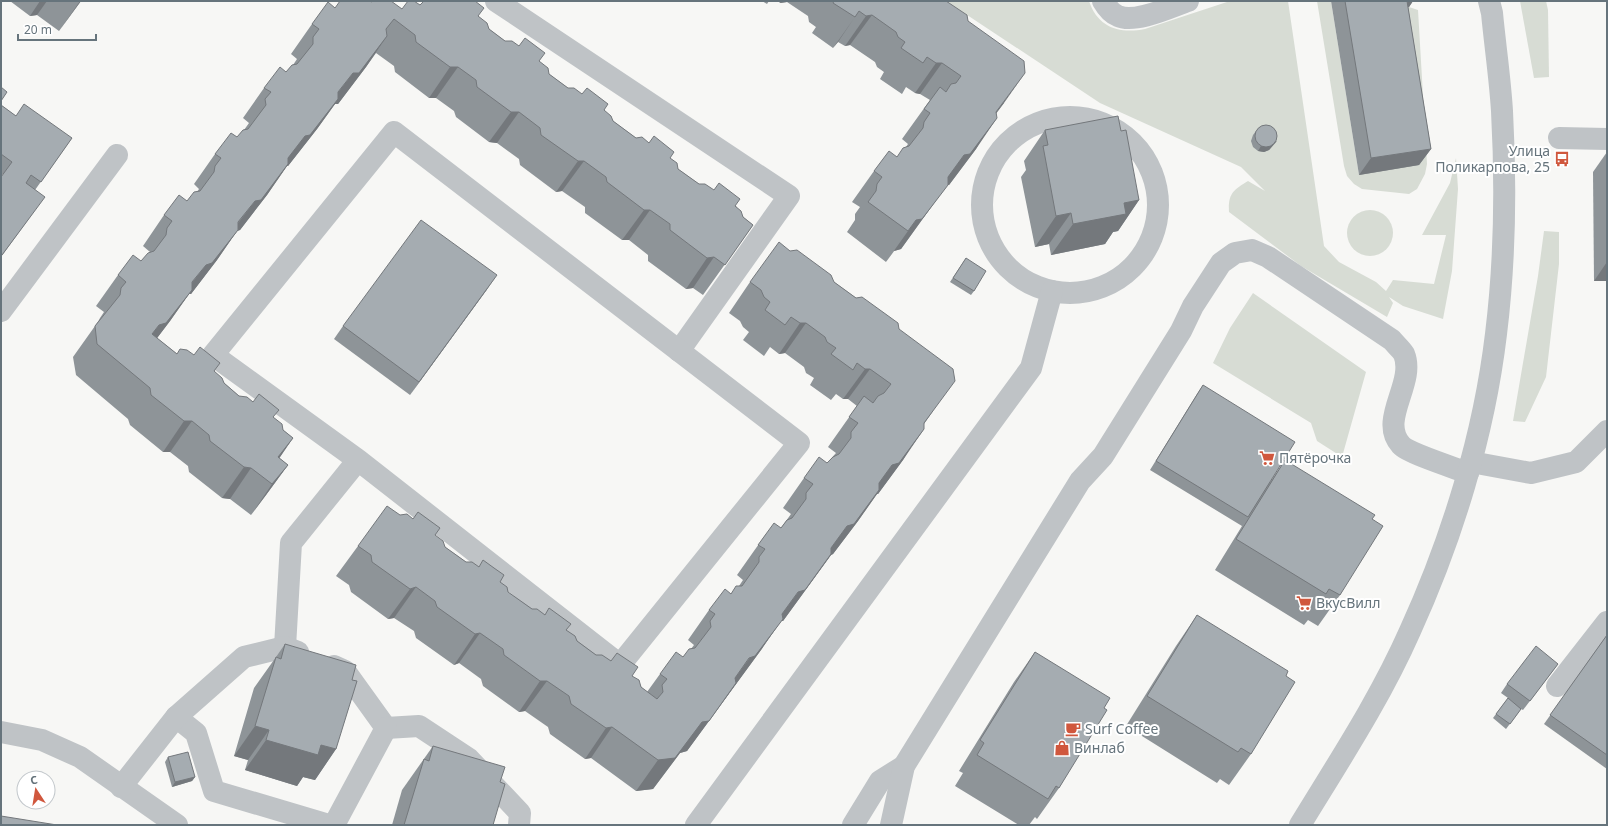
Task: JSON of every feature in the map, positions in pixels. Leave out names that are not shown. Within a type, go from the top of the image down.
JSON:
[{"type":"street","points":[[496,1],[789,196],[679,351]]},
{"type":"street","points":[[1103,1],[1108,10],[1119,17],[1130,18],[1188,1]]},
{"type":"street","points":[[1300,825],[1380,692],[1410,632],[1437,568],[1469,468],[1481,418],[1496,335],[1501,273],[1504,188],[1502,110],[1492,13],[1489,1]]},
{"type":"street","points":[[1069,117],[1088,119],[1105,124],[1121,133],[1135,146],[1146,160],[1154,177],[1158,196],[1158,214],[1154,232],[1146,249],[1136,264],[1122,276],[1106,285],[1088,291],[1070,293],[1052,291],[1034,286],[1018,277],[1004,264],[993,249],[984,226],[982,215],[982,196],[986,178],[993,161],[1004,146],[1018,134],[1034,125],[1051,119],[1069,117]]},
{"type":"street","points":[[394,132],[799,443],[620,665],[358,460],[213,355],[394,132]]},
{"type":"street","points":[[1559,138],[1607,139]]},
{"type":"street","points":[[1,311],[117,155]]},
{"type":"street","points":[[891,825],[904,766],[1080,482],[1108,449],[1181,331],[1193,306],[1221,263],[1235,253],[1252,250],[1268,257],[1392,340],[1404,354],[1407,370],[1392,425],[1395,436],[1401,446],[1412,452],[1469,468],[1531,472],[1576,462],[1607,431]]},
{"type":"street","points":[[696,825],[1031,368],[1052,291]]},
{"type":"street","points":[[285,647],[291,543],[358,460]]},
{"type":"street","points":[[1558,686],[1607,622]]},
{"type":"street","points":[[121,787],[176,717],[244,657],[285,647],[344,670],[386,728]]},
{"type":"street","points":[[176,717],[196,733],[214,791],[329,825]]},
{"type":"street","points":[[386,728],[419,726],[470,759],[520,813],[519,825]]},
{"type":"street","points":[[334,825],[386,728]]},
{"type":"street","points":[[1,732],[42,740],[80,757],[177,825]]},
{"type":"street","points":[[853,825],[880,781],[904,766]]},
{"type":"shaded area","points":[[946,1],[1089,1],[1093,10],[1104,23],[1111,27],[1127,31],[1145,29],[1230,1],[1288,1],[1324,246],[1339,262],[1376,282],[1386,291],[1393,280],[1434,284],[1446,235],[1422,235],[1450,183],[1456,158],[1458,189],[1452,271],[1443,319],[1403,306],[1389,297],[1393,303],[1387,317],[1301,266],[1229,212],[1229,201],[1232,193],[1248,181],[1265,191],[1241,167],[1100,103]]},
{"type":"shaded area","points":[[1317,1],[1331,1],[1359,175],[1394,9],[1409,7],[1418,10],[1427,164],[1425,174],[1417,189],[1409,194],[1362,189],[1354,184],[1347,176],[1344,166]]},
{"type":"shaded area","points":[[1520,1],[1546,1],[1548,10],[1549,77],[1534,78]]},
{"type":"shaded area","points":[[1370,210],[1383,214],[1389,220],[1393,233],[1389,246],[1383,252],[1370,256],[1357,252],[1351,246],[1347,233],[1351,220],[1357,214]]},
{"type":"shaded area","points":[[1544,231],[1559,232],[1559,264],[1546,377],[1525,422],[1513,421],[1538,276]]},
{"type":"shaded area","points":[[1253,293],[1366,372],[1342,457],[1317,441],[1311,423],[1213,363],[1230,328]]},
{"type":"building","points":[[340,1],[391,1],[402,9],[408,1],[414,1],[420,5],[424,1],[475,1],[484,8],[478,16],[487,23],[489,29],[505,41],[512,41],[519,46],[525,38],[545,53],[539,61],[548,68],[549,74],[568,88],[574,88],[582,94],[587,88],[608,104],[604,110],[611,116],[613,121],[636,138],[642,137],[649,143],[654,136],[674,152],[670,158],[677,163],[678,169],[699,184],[705,184],[714,190],[719,183],[740,199],[735,206],[741,211],[743,217],[753,225],[725,265],[714,257],[707,258],[670,230],[670,224],[650,210],[644,210],[607,182],[606,177],[584,161],[578,161],[541,135],[540,128],[519,112],[511,112],[477,87],[476,80],[458,67],[450,67],[416,42],[415,35],[394,19],[386,29],[387,36],[359,73],[353,73],[338,92],[338,99],[310,135],[305,136],[288,158],[288,164],[261,200],[255,201],[238,222],[238,230],[212,263],[206,265],[192,282],[192,290],[166,323],[159,325],[152,334],[177,354],[180,349],[187,350],[194,355],[200,347],[220,363],[214,371],[222,378],[224,383],[239,396],[247,397],[253,402],[259,394],[279,410],[273,417],[282,424],[283,430],[293,438],[278,457],[288,465],[272,484],[251,468],[244,467],[210,441],[209,435],[192,421],[184,421],[151,395],[150,388],[97,344],[95,326],[120,295],[121,288],[126,282],[118,275],[133,255],[141,261],[148,253],[154,251],[166,235],[167,228],[172,221],[164,215],[179,195],[187,201],[194,192],[200,191],[214,172],[215,166],[221,158],[215,154],[231,133],[237,137],[243,130],[248,129],[266,105],[265,99],[271,92],[264,88],[280,67],[286,72],[292,65],[297,64],[313,44],[313,37],[319,29],[312,24],[328,2],[335,8]]},
{"type":"building","points":[[834,1],[946,1],[967,15],[968,21],[1024,61],[1025,73],[996,112],[997,118],[970,154],[964,155],[948,177],[948,185],[922,219],[916,220],[908,231],[868,202],[876,191],[877,184],[882,177],[874,171],[889,151],[897,157],[903,148],[909,146],[923,128],[924,122],[930,113],[924,109],[940,87],[946,92],[951,84],[956,83],[961,76],[942,63],[936,63],[927,57],[923,63],[901,48],[905,42],[898,37],[896,32],[872,15],[866,16],[859,11],[855,17],[833,3]]},
{"type":"building","points":[[1345,1],[1407,1],[1431,149],[1371,158]]},
{"type":"building","points":[[1,87],[7,92],[1,101]]},
{"type":"building","points":[[24,104],[72,138],[41,182],[31,175],[26,183],[45,197],[2,255],[1,177],[12,162],[1,154],[1,105],[16,116]]},
{"type":"building","points":[[1118,116],[1121,131],[1126,130],[1139,200],[1124,203],[1126,214],[1073,224],[1071,213],[1056,216],[1043,146],[1048,145],[1045,130]]},
{"type":"building","points":[[1266,125],[1274,128],[1277,136],[1274,144],[1266,147],[1258,144],[1255,136],[1258,128]]},
{"type":"building","points":[[421,220],[497,275],[419,382],[343,326]]},
{"type":"building","points":[[779,242],[790,251],[797,250],[831,275],[834,282],[856,298],[862,297],[898,323],[899,329],[953,369],[955,381],[924,423],[924,429],[899,463],[892,465],[879,483],[879,490],[854,524],[847,526],[831,548],[831,554],[805,590],[798,592],[782,614],[783,619],[755,656],[749,658],[735,678],[736,683],[709,721],[702,722],[675,758],[658,760],[612,727],[606,728],[571,704],[569,696],[547,681],[540,681],[504,655],[503,649],[480,633],[475,634],[437,607],[435,601],[416,587],[410,589],[372,562],[371,555],[358,546],[387,506],[400,515],[407,514],[413,519],[418,512],[440,528],[435,535],[443,541],[445,547],[466,562],[472,562],[479,567],[483,560],[504,575],[500,582],[507,587],[508,592],[532,609],[537,609],[545,615],[549,608],[571,624],[566,630],[575,636],[577,641],[596,655],[602,655],[611,661],[617,653],[638,667],[632,676],[639,680],[641,687],[657,699],[663,692],[662,685],[667,679],[660,674],[676,652],[683,657],[689,649],[695,648],[711,627],[710,621],[715,614],[709,610],[725,589],[731,594],[736,586],[742,586],[759,562],[759,557],[765,549],[758,545],[774,523],[781,528],[787,520],[792,518],[806,499],[806,493],[813,484],[804,478],[819,457],[827,463],[839,454],[851,438],[851,432],[858,423],[849,417],[864,396],[873,403],[891,384],[870,369],[865,369],[857,363],[853,370],[831,354],[836,348],[827,342],[825,337],[806,323],[800,323],[791,317],[785,325],[765,310],[770,302],[764,297],[761,290],[750,282]]},
{"type":"building","points":[[966,258],[986,271],[974,291],[953,278]]},
{"type":"building","points":[[1203,385],[1295,442],[1248,517],[1156,461]]},
{"type":"building","points":[[1285,460],[1375,515],[1372,519],[1383,526],[1340,595],[1329,589],[1326,594],[1236,539]]},
{"type":"building","points":[[1197,615],[1288,671],[1286,676],[1295,682],[1251,754],[1241,748],[1238,752],[1147,696]]},
{"type":"building","points":[[1607,635],[1607,755],[1550,715]]},
{"type":"building","points":[[285,644],[356,665],[352,680],[357,681],[336,749],[321,745],[318,755],[266,740],[269,730],[255,726],[276,657],[281,659]]},
{"type":"building","points":[[1536,646],[1558,664],[1530,701],[1507,684]]},
{"type":"building","points":[[1035,652],[1110,698],[1104,708],[1107,710],[1059,788],[1056,786],[1048,799],[977,755],[984,743],[980,740]]},
{"type":"building","points":[[1508,698],[1521,709],[1510,724],[1496,714]]},
{"type":"building","points":[[433,746],[505,767],[500,782],[505,784],[493,825],[404,825],[424,759],[429,761]]},
{"type":"building","points":[[188,752],[195,777],[175,782],[168,757]]},
{"type":"building","points":[[1,816],[57,825],[1,825]]},
{"type":"place","name":"Улица Поликарпова, 25","points":[[1562,159]]},
{"type":"place","name":"Пятёрочка","points":[[1267,458]]},
{"type":"place","name":"ВкусВилл","points":[[1304,603]]},
{"type":"place","name":"Surf Coffee","points":[[1073,729]]},
{"type":"place","name":"Винлаб","points":[[1062,748]]}]
